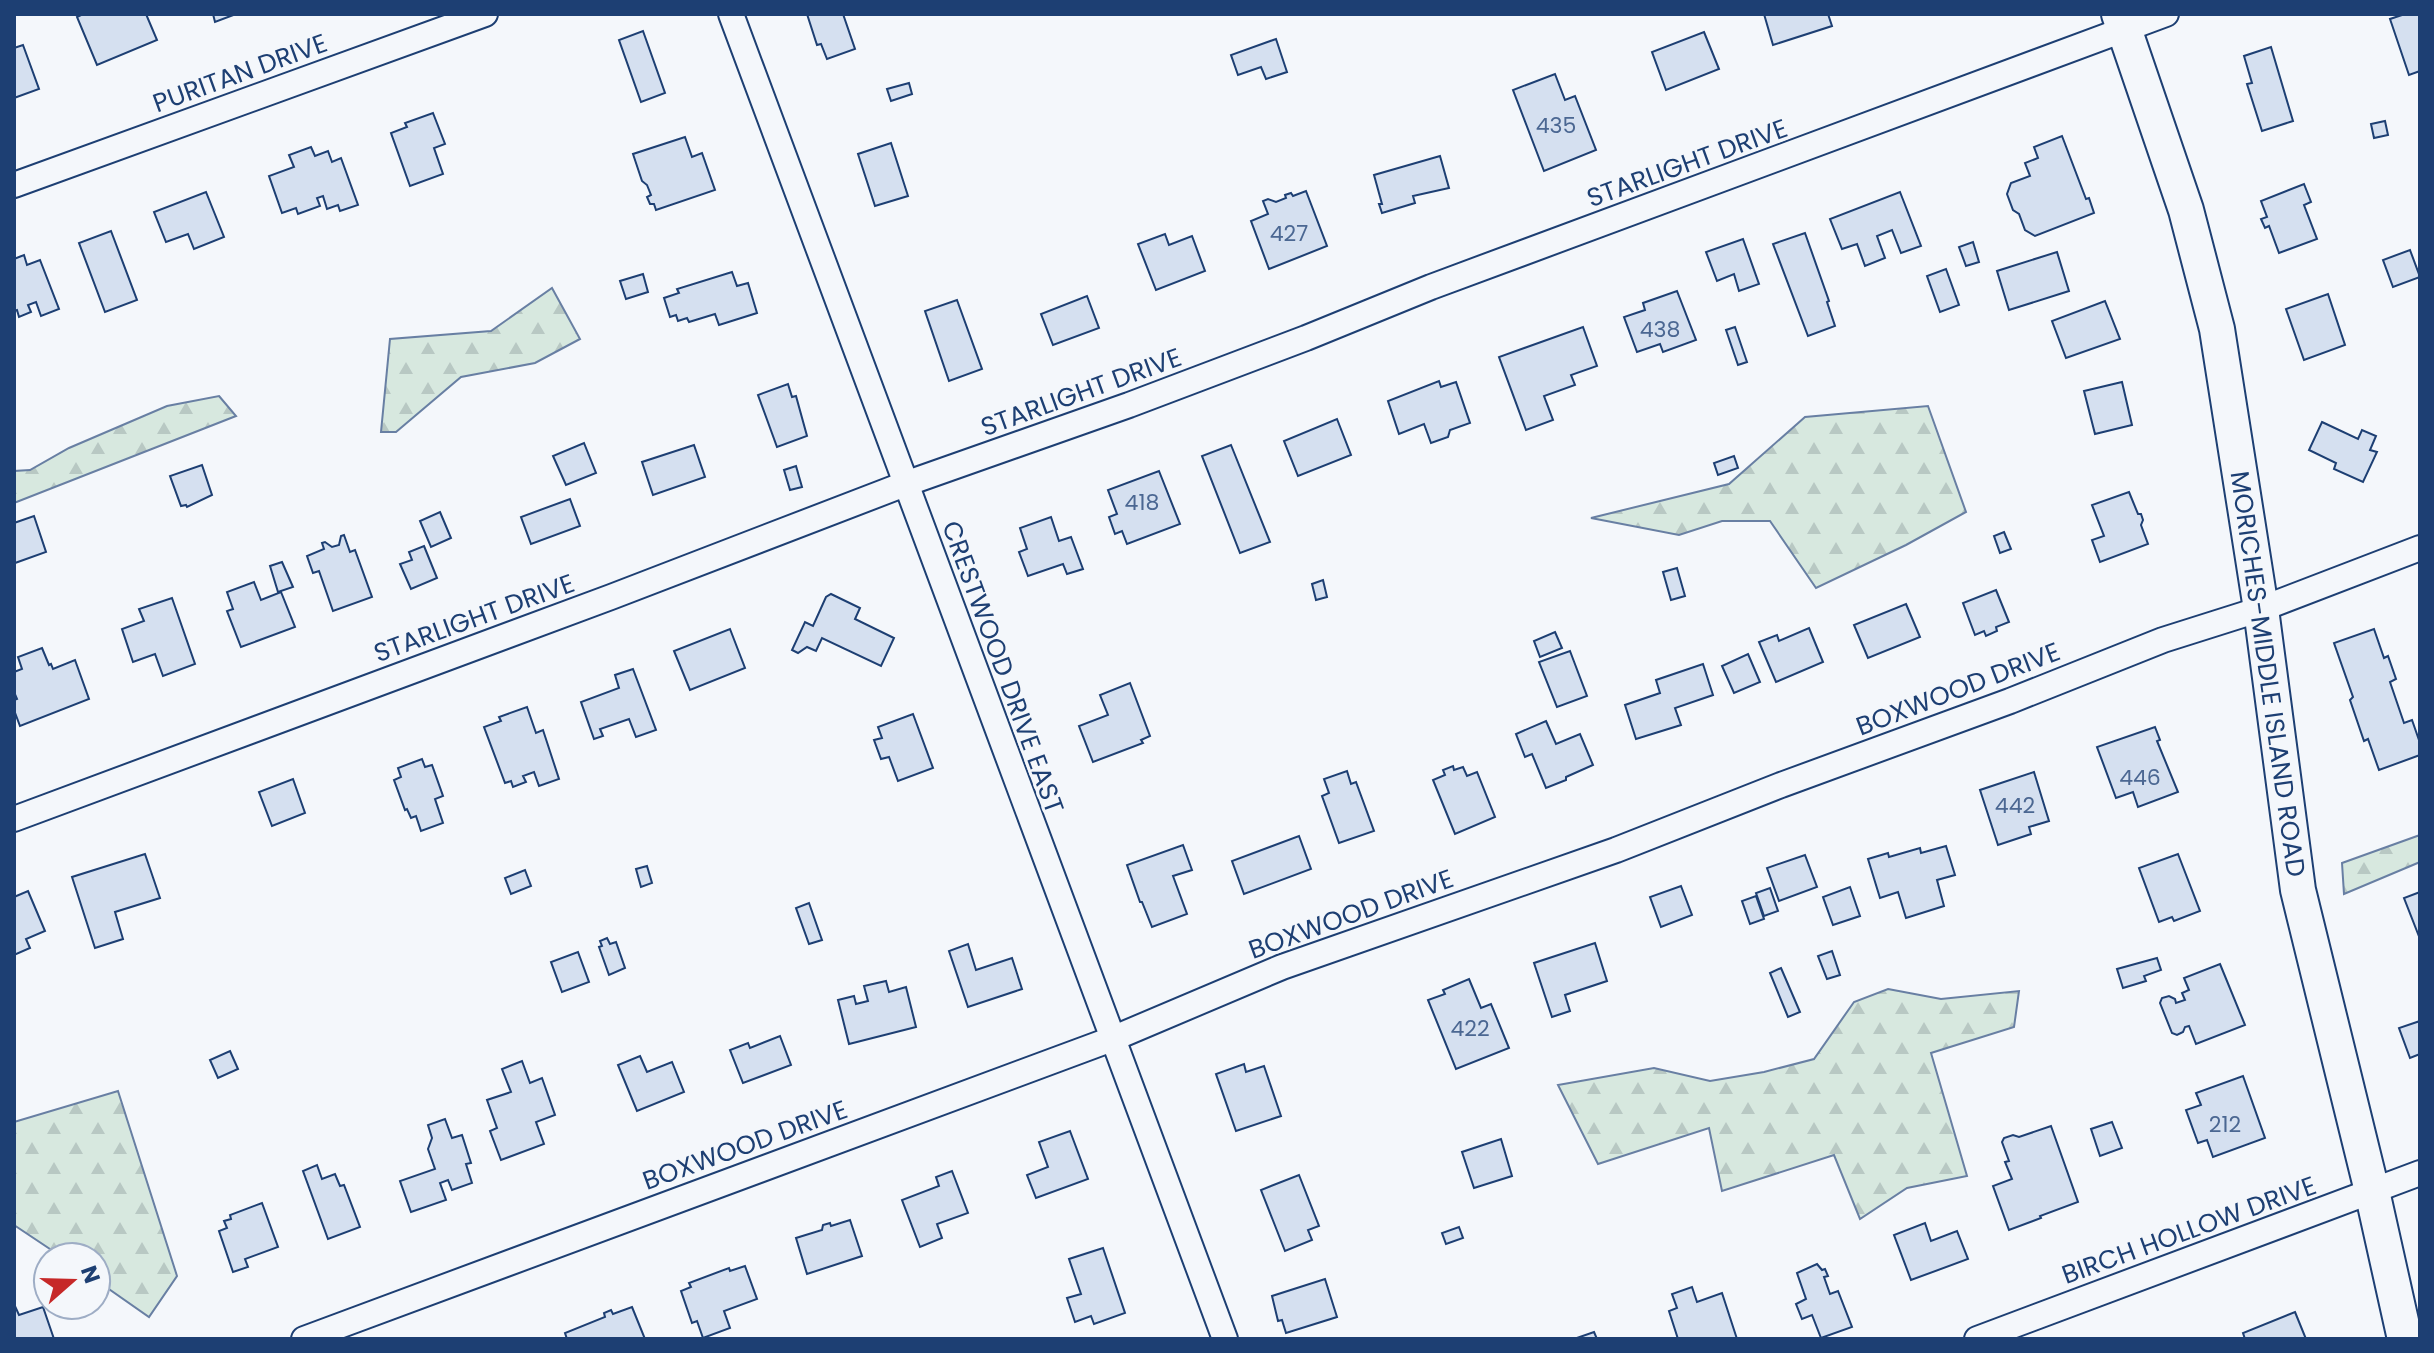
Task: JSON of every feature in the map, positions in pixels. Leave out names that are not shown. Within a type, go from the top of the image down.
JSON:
[{"type":"main road","name":"MORICHES-MIDDLE ISLAND ROAD","points":[[2122,22],[2186,210],[2217,329],[2261,609],[2298,890],[2405,1339]]},
{"type":"street","name":"PURITAN DRIVE","points":[[14,185],[485,14]]},
{"type":"street","name":"CRESTWOOD DRIVE EAST","points":[[731,14],[1225,1339]]},
{"type":"street","name":"STARLIGHT DRIVE","points":[[14,819],[905,484],[1129,405],[2122,22],[2166,14]]},
{"type":"street","name":"BOXWOOD DRIVE","points":[[304,1339],[1112,1039],[1282,967],[1616,850],[2163,640],[2261,609],[2420,548]]},
{"type":"street","name":"BIRCH HOLLOW DRIVE","points":[[1977,1339],[2420,1173]]},
{"type":"green space","points":[[552,288],[580,339],[535,363],[461,377],[396,432],[381,432],[390,339],[491,331]]},
{"type":"green space","points":[[219,396],[236,416],[14,503],[14,471],[30,470],[69,448],[167,406]]},
{"type":"green space","points":[[1928,406],[1966,512],[1816,588],[1770,521],[1722,521],[1679,535],[1591,518],[1729,484],[1805,417]]},
{"type":"green space","points":[[2420,835],[2420,862],[2344,894],[2342,863]]},
{"type":"green space","points":[[1888,989],[1941,999],[2019,991],[2014,1027],[1931,1053],[1967,1176],[1907,1188],[1860,1219],[1834,1155],[1722,1191],[1709,1128],[1598,1164],[1558,1085],[1654,1068],[1710,1081],[1814,1059],[1854,1002]]},
{"type":"green space","points":[[118,1091],[177,1276],[149,1317],[112,1291],[112,1241],[38,1241],[14,1225],[14,1122]]},
{"type":"building","points":[[83,14],[146,14],[157,40],[97,65],[77,17]]},
{"type":"building","points":[[213,14],[236,14],[215,22]]},
{"type":"building","points":[[807,14],[843,14],[855,49],[827,59],[821,44],[817,45]]},
{"type":"building","points":[[1764,14],[1828,14],[1832,26],[1773,45]]},
{"type":"building","points":[[2405,14],[2420,14],[2420,71],[2409,75],[2390,19]]},
{"type":"building","points":[[643,31],[665,93],[641,102],[619,40]]},
{"type":"building","points":[[1704,32],[1719,69],[1666,90],[1652,52]]},
{"type":"building","points":[[1276,39],[1287,72],[1266,79],[1261,67],[1238,75],[1231,55]]},
{"type":"building","points":[[23,45],[39,89],[14,98],[14,48]]},
{"type":"building","points":[[2271,47],[2293,121],[2262,131],[2247,84],[2252,83],[2244,56]]},
{"type":"building","points":[[1555,74],[1565,100],[1575,96],[1596,150],[1544,171],[1513,90]]},
{"type":"building","points":[[909,83],[912,94],[891,101],[887,89]]},
{"type":"building","points":[[433,113],[445,144],[434,148],[443,174],[410,186],[391,133],[407,127],[405,123]]},
{"type":"building","points":[[2385,121],[2388,135],[2374,138],[2371,124]]},
{"type":"building","points":[[2062,136],[2094,213],[2035,236],[2025,230],[2007,194],[2011,183],[2030,176],[2025,163],[2038,158],[2034,147]]},
{"type":"building","points":[[685,137],[692,157],[702,153],[715,190],[656,210],[647,197],[651,195],[642,181],[633,154]]},
{"type":"building","points":[[891,143],[908,196],[875,206],[858,154]]},
{"type":"building","points":[[311,147],[315,156],[328,151],[332,162],[341,158],[358,205],[340,211],[338,205],[327,209],[323,196],[317,198],[320,206],[298,214],[296,208],[282,213],[269,176],[294,167],[289,155]]},
{"type":"building","points":[[1440,156],[1449,188],[1413,196],[1415,203],[1382,213],[1374,175]]},
{"type":"building","points":[[2304,184],[2311,202],[2304,205],[2317,239],[2279,253],[2269,226],[2265,228],[2261,219],[2267,217],[2261,201]]},
{"type":"building","points":[[1306,191],[1327,246],[1269,269],[1251,221],[1268,214],[1263,201],[1276,202],[1286,198],[1285,195],[1291,193],[1293,196]]},
{"type":"building","points":[[206,192],[224,237],[194,249],[188,234],[166,242],[154,212]]},
{"type":"building","points":[[1900,192],[1921,246],[1901,253],[1892,230],[1877,236],[1885,258],[1865,266],[1857,244],[1842,249],[1830,219]]},
{"type":"building","points":[[111,231],[137,300],[105,312],[79,243]]},
{"type":"building","points":[[1805,233],[1835,326],[1808,336],[1773,244]]},
{"type":"building","points":[[1165,234],[1169,245],[1192,236],[1205,271],[1156,290],[1138,244]]},
{"type":"building","points":[[1743,239],[1759,284],[1739,291],[1734,274],[1717,281],[1706,252]]},
{"type":"building","points":[[1973,242],[1979,262],[1966,266],[1959,247]]},
{"type":"building","points":[[2410,250],[2420,277],[2393,287],[2383,260]]},
{"type":"building","points":[[2057,252],[2069,291],[2009,310],[1997,271]]},
{"type":"building","points":[[24,255],[27,265],[40,260],[59,309],[41,316],[36,302],[28,305],[31,312],[19,317],[17,310],[14,311],[14,259]]},
{"type":"building","points":[[1946,269],[1959,305],[1940,312],[1927,276]]},
{"type":"building","points":[[732,272],[737,286],[748,283],[757,313],[719,325],[715,314],[689,322],[687,318],[678,321],[676,315],[670,317],[664,298],[679,293],[677,289]]},
{"type":"building","points":[[643,274],[648,292],[626,299],[620,281]]},
{"type":"building","points":[[1677,291],[1696,340],[1663,352],[1660,344],[1637,352],[1624,317],[1645,310],[1643,303]]},
{"type":"building","points":[[2328,294],[2345,345],[2304,360],[2286,309]]},
{"type":"building","points":[[1087,296],[1099,328],[1053,345],[1041,314]]},
{"type":"building","points":[[957,300],[982,369],[949,381],[925,311]]},
{"type":"building","points":[[2105,301],[2120,339],[2066,358],[2052,321]]},
{"type":"building","points":[[1583,327],[1597,366],[1571,375],[1575,385],[1544,396],[1553,420],[1526,430],[1499,357]]},
{"type":"building","points":[[1735,327],[1747,362],[1738,365],[1726,330]]},
{"type":"building","points":[[1439,381],[1441,387],[1456,382],[1470,423],[1450,430],[1448,437],[1431,443],[1424,424],[1399,434],[1388,401]]},
{"type":"building","points":[[2122,382],[2132,425],[2095,434],[2084,391]]},
{"type":"building","points":[[788,384],[792,397],[796,396],[807,436],[777,447],[758,395]]},
{"type":"building","points":[[1337,419],[1351,455],[1298,476],[1284,441]]},
{"type":"building","points":[[2322,422],[2358,439],[2362,430],[2376,436],[2370,450],[2377,452],[2363,482],[2334,469],[2336,463],[2309,450]]},
{"type":"building","points":[[584,443],[596,473],[566,485],[553,456]]},
{"type":"building","points":[[694,445],[705,477],[653,495],[642,462]]},
{"type":"building","points":[[1231,445],[1270,542],[1240,553],[1202,456]]},
{"type":"building","points":[[1734,456],[1738,468],[1718,475],[1714,463]]},
{"type":"building","points":[[202,465],[212,495],[187,507],[181,506],[170,476]]},
{"type":"building","points":[[796,466],[802,487],[790,490],[784,470]]},
{"type":"building","points":[[1159,471],[1180,524],[1127,544],[1122,531],[1115,534],[1109,517],[1117,514],[1108,490]]},
{"type":"building","points":[[2129,492],[2138,514],[2141,514],[2141,525],[2148,544],[2100,562],[2092,540],[2104,536],[2092,505]]},
{"type":"building","points":[[570,499],[580,526],[531,544],[521,517]]},
{"type":"building","points":[[440,512],[451,538],[431,547],[420,521]]},
{"type":"building","points":[[34,516],[46,552],[15,563],[14,523]]},
{"type":"building","points":[[1051,517],[1059,541],[1071,537],[1083,569],[1067,574],[1063,564],[1028,576],[1019,552],[1027,549],[1020,528]]},
{"type":"building","points":[[2004,532],[2011,549],[2000,553],[1994,536]]},
{"type":"building","points":[[344,535],[350,552],[355,550],[372,597],[333,611],[319,571],[313,573],[307,556],[324,549],[322,543],[332,547],[339,545]]},
{"type":"building","points":[[424,546],[437,578],[411,589],[400,564],[412,560],[409,552]]},
{"type":"building","points":[[282,562],[293,587],[278,592],[270,566]]},
{"type":"building","points":[[1677,568],[1685,596],[1671,600],[1663,572]]},
{"type":"building","points":[[1323,580],[1327,597],[1316,600],[1312,584]]},
{"type":"building","points":[[254,582],[261,600],[281,592],[295,627],[241,647],[227,611],[233,609],[227,592]]},
{"type":"building","points":[[1996,590],[2009,622],[1996,627],[1997,631],[1986,636],[1984,631],[1975,635],[1963,603]]},
{"type":"building","points":[[831,594],[860,608],[855,619],[894,638],[881,666],[822,638],[816,651],[807,647],[798,653],[792,650],[805,622],[813,626],[826,597]]},
{"type":"building","points":[[172,598],[195,664],[163,676],[155,654],[133,662],[122,629],[144,621],[139,609]]},
{"type":"building","points":[[1906,604],[1920,637],[1868,658],[1854,625]]},
{"type":"building","points":[[1809,628],[1823,662],[1776,682],[1759,642],[1777,635],[1779,641]]},
{"type":"building","points":[[730,629],[745,668],[690,690],[674,651]]},
{"type":"building","points":[[2374,629],[2384,658],[2388,656],[2396,679],[2390,682],[2404,723],[2412,720],[2420,743],[2420,755],[2379,770],[2368,739],[2364,741],[2334,643]]},
{"type":"building","points":[[1555,632],[1562,648],[1540,657],[1534,641]]},
{"type":"building","points":[[42,648],[53,669],[75,660],[89,699],[20,726],[14,710],[14,700],[17,699],[14,672],[22,669],[18,657]]},
{"type":"building","points":[[1570,651],[1587,696],[1557,707],[1539,662]]},
{"type":"building","points":[[1748,654],[1760,682],[1734,693],[1722,666]]},
{"type":"building","points":[[1703,664],[1713,695],[1675,708],[1681,725],[1636,739],[1625,705],[1660,693],[1656,680]]},
{"type":"building","points":[[633,669],[656,730],[636,737],[629,719],[600,729],[603,736],[594,739],[581,702],[619,688],[615,675]]},
{"type":"building","points":[[1130,683],[1150,736],[1141,740],[1143,743],[1093,762],[1079,726],[1108,715],[1100,695]]},
{"type":"building","points":[[527,707],[536,733],[543,730],[559,779],[539,786],[534,772],[523,776],[526,782],[513,787],[511,781],[505,783],[484,727],[501,721],[499,717]]},
{"type":"building","points":[[913,714],[933,768],[898,781],[889,757],[881,759],[874,740],[882,738],[878,727]]},
{"type":"building","points":[[1546,721],[1556,744],[1580,734],[1593,765],[1546,788],[1532,754],[1525,757],[1516,734]]},
{"type":"building","points":[[2155,727],[2160,740],[2157,741],[2178,792],[2138,807],[2133,792],[2116,798],[2097,747]]},
{"type":"building","points":[[422,759],[425,767],[432,765],[443,796],[435,799],[443,823],[421,831],[416,816],[411,818],[405,810],[394,780],[401,777],[398,768]]},
{"type":"building","points":[[1453,766],[1454,770],[1463,767],[1467,776],[1477,772],[1495,817],[1455,834],[1433,780],[1445,775],[1443,770]]},
{"type":"building","points":[[1347,771],[1351,784],[1356,782],[1374,831],[1339,843],[1322,796],[1329,793],[1324,779]]},
{"type":"building","points":[[2034,772],[2049,821],[2029,827],[2031,834],[1998,845],[1980,790]]},
{"type":"building","points":[[293,779],[305,813],[272,826],[259,792]]},
{"type":"building","points":[[1299,836],[1311,869],[1244,894],[1232,861]]},
{"type":"building","points":[[1183,845],[1192,870],[1173,876],[1187,914],[1152,927],[1127,865]]},
{"type":"building","points":[[1946,846],[1955,875],[1937,880],[1944,906],[1906,918],[1898,892],[1880,898],[1868,859],[1920,848],[1921,853]]},
{"type":"building","points":[[145,854],[160,898],[115,912],[123,939],[95,948],[72,877]]},
{"type":"building","points":[[2178,854],[2200,911],[2174,921],[2172,917],[2159,922],[2139,868]]},
{"type":"building","points":[[1805,855],[1817,887],[1779,901],[1767,868]]},
{"type":"building","points":[[647,866],[652,883],[641,887],[636,869]]},
{"type":"building","points":[[525,870],[531,886],[511,894],[505,878]]},
{"type":"building","points":[[1681,886],[1692,915],[1661,927],[1650,897]]},
{"type":"building","points":[[1850,887],[1860,916],[1833,925],[1823,897]]},
{"type":"building","points":[[1770,888],[1778,911],[1764,916],[1756,893]]},
{"type":"building","points":[[28,891],[45,931],[26,939],[30,948],[14,955],[14,897]]},
{"type":"building","points":[[2420,892],[2420,939],[2404,898]]},
{"type":"building","points":[[1756,896],[1764,919],[1750,924],[1742,901]]},
{"type":"building","points":[[809,903],[822,940],[809,944],[796,908]]},
{"type":"building","points":[[607,938],[610,944],[616,942],[625,968],[609,975],[599,947],[602,946],[600,941]]},
{"type":"building","points":[[1595,943],[1607,981],[1565,995],[1570,1011],[1552,1017],[1534,963]]},
{"type":"building","points":[[968,944],[976,970],[1012,958],[1022,989],[968,1007],[949,951]]},
{"type":"building","points":[[1832,951],[1840,975],[1827,979],[1818,956]]},
{"type":"building","points":[[578,952],[589,982],[562,992],[551,962]]},
{"type":"building","points":[[2157,958],[2161,970],[2144,976],[2146,981],[2123,988],[2117,969]]},
{"type":"building","points":[[2220,964],[2245,1025],[2196,1044],[2189,1026],[2177,1035],[2172,1033],[2160,1003],[2162,998],[2169,996],[2176,1003],[2185,1000],[2182,993],[2189,990],[2184,978]]},
{"type":"building","points":[[1781,968],[1800,1012],[1788,1017],[1770,973]]},
{"type":"building","points":[[1469,979],[1481,1008],[1491,1004],[1509,1048],[1456,1069],[1428,1000],[1445,994],[1443,990]]},
{"type":"building","points":[[886,981],[889,992],[906,987],[916,1027],[849,1044],[838,1000],[854,996],[856,1004],[868,1001],[864,986]]},
{"type":"building","points":[[2420,1021],[2420,1054],[2410,1058],[2399,1028]]},
{"type":"building","points":[[780,1036],[791,1065],[743,1083],[730,1050],[748,1043],[750,1048]]},
{"type":"building","points":[[230,1051],[238,1069],[218,1078],[210,1060]]},
{"type":"building","points":[[640,1056],[647,1072],[672,1062],[684,1092],[637,1111],[618,1065]]},
{"type":"building","points":[[522,1061],[530,1083],[542,1078],[555,1115],[536,1122],[544,1144],[501,1160],[490,1131],[497,1128],[487,1100],[511,1092],[502,1069]]},
{"type":"building","points":[[1244,1064],[1246,1072],[1264,1066],[1281,1116],[1236,1131],[1216,1074]]},
{"type":"building","points":[[2243,1076],[2265,1138],[2213,1157],[2207,1140],[2198,1143],[2186,1110],[2201,1105],[2196,1093]]},
{"type":"building","points":[[445,1119],[452,1138],[462,1135],[471,1163],[466,1164],[472,1183],[452,1190],[448,1180],[440,1183],[446,1200],[411,1212],[400,1181],[435,1169],[428,1149],[432,1138],[428,1125]]},
{"type":"building","points":[[2112,1122],[2122,1148],[2100,1156],[2091,1129]]},
{"type":"building","points":[[2051,1126],[2078,1202],[2009,1230],[1993,1186],[2012,1179],[2002,1142],[2013,1135],[2019,1137]]},
{"type":"building","points":[[1070,1131],[1088,1179],[1036,1198],[1027,1175],[1048,1167],[1039,1142]]},
{"type":"building","points":[[1501,1139],[1512,1176],[1474,1188],[1462,1152]]},
{"type":"building","points":[[317,1165],[322,1179],[335,1174],[340,1186],[344,1185],[360,1227],[328,1239],[303,1171]]},
{"type":"building","points":[[952,1171],[968,1213],[937,1224],[942,1238],[920,1247],[902,1200],[939,1186],[936,1177]]},
{"type":"building","points":[[1299,1175],[1319,1226],[1308,1230],[1312,1240],[1285,1251],[1261,1190]]},
{"type":"building","points":[[262,1203],[278,1247],[245,1259],[248,1267],[233,1272],[219,1231],[227,1228],[224,1221],[231,1219],[230,1215]]},
{"type":"building","points":[[850,1220],[862,1256],[807,1274],[796,1238],[822,1230],[823,1225],[830,1223],[831,1226]]},
{"type":"building","points":[[1925,1223],[1931,1241],[1957,1231],[1968,1259],[1911,1280],[1894,1235]]},
{"type":"building","points":[[1459,1227],[1463,1238],[1446,1244],[1442,1233]]},
{"type":"building","points":[[1103,1248],[1125,1313],[1094,1324],[1091,1316],[1075,1322],[1067,1298],[1081,1294],[1069,1259]]},
{"type":"building","points":[[1817,1264],[1822,1270],[1825,1269],[1828,1276],[1824,1277],[1830,1294],[1838,1291],[1852,1327],[1821,1338],[1812,1315],[1802,1319],[1796,1304],[1806,1299],[1797,1273]]},
{"type":"building","points":[[745,1266],[757,1299],[724,1311],[730,1328],[703,1338],[697,1321],[692,1323],[681,1291],[691,1287],[689,1283],[729,1268],[730,1271]]},
{"type":"building","points":[[1325,1279],[1337,1317],[1286,1333],[1282,1320],[1278,1321],[1272,1296]]},
{"type":"building","points":[[1692,1287],[1697,1302],[1722,1293],[1737,1339],[1678,1339],[1669,1311],[1677,1308],[1672,1294]]},
{"type":"building","points":[[14,1304],[19,1315],[32,1311],[32,1321],[48,1321],[54,1339],[14,1339]]},
{"type":"building","points":[[632,1307],[645,1339],[567,1339],[565,1333],[605,1317],[604,1313],[611,1310],[613,1314]]},
{"type":"building","points":[[2295,1312],[2306,1339],[2245,1339],[2243,1333]]},
{"type":"building","points":[[1594,1332],[1597,1339],[1574,1339]]}]
